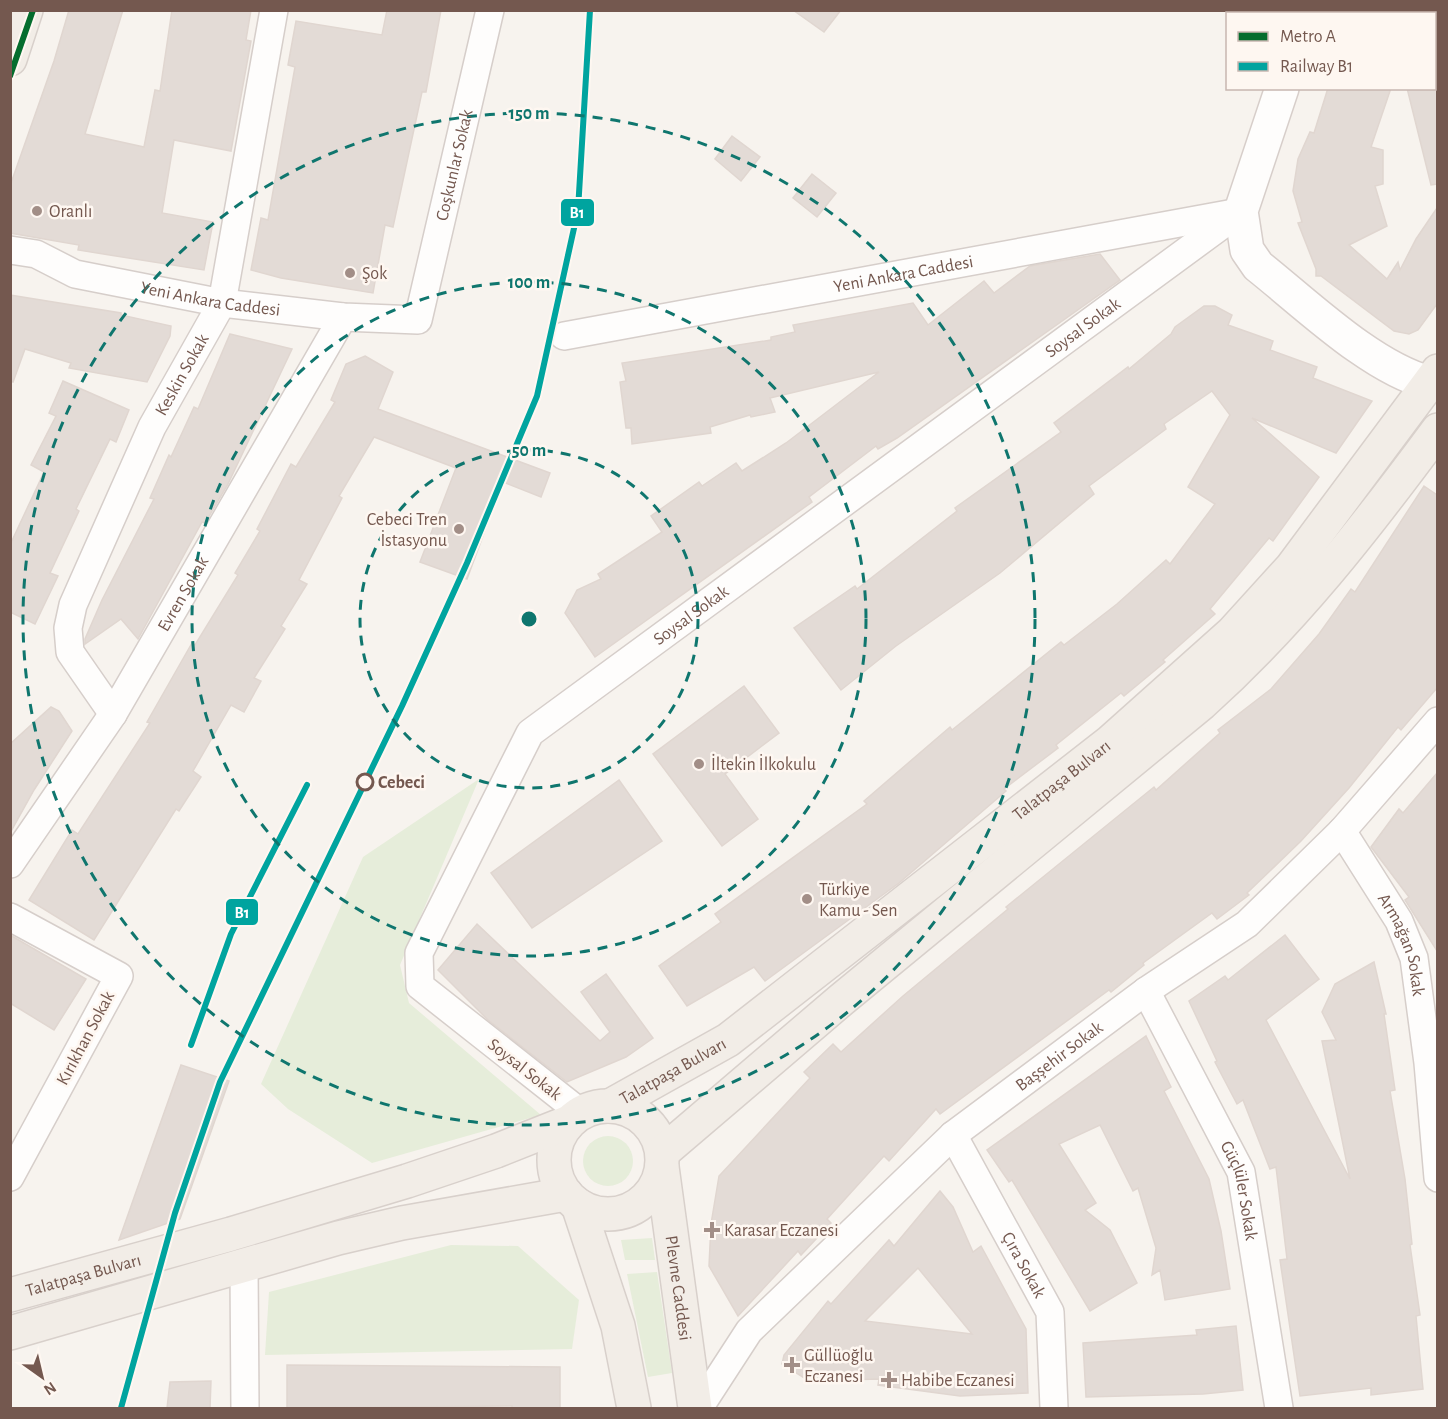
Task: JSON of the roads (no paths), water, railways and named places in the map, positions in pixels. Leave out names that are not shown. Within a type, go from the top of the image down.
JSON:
[{"type":"main road","points":[[10,59],[26,10]]},
{"type":"main road","points":[[1281,90],[1241,211],[1248,250],[1258,266],[1372,356],[1413,379],[1435,375]]},
{"type":"main road","name":"Talatpaşa Bulvarı","points":[[20,1292],[231,1234],[448,1167],[587,1114],[728,1040],[875,923],[1101,749],[1171,690],[1232,633],[1292,567],[1435,375]]},
{"type":"main road","name":"Talatpaşa Bulvarı","points":[[20,1330],[338,1238],[391,1225],[572,1199],[594,1212],[611,1214],[627,1210],[642,1201],[654,1189],[662,1160],[841,1000],[1202,704],[1253,657],[1322,581],[1437,430]]},
{"type":"main road","points":[[634,1408],[618,1326],[572,1199],[558,1180],[554,1165],[558,1142],[587,1114],[639,1116],[651,1127],[662,1160]]},
{"type":"main road","name":"Plevne Caddesi","points":[[662,1160],[697,1408]]},
{"type":"street","name":"Keskin Sokak","points":[[112,714],[70,652],[68,628],[74,604],[152,427],[222,303],[274,10]]},
{"type":"street","name":"Coşkunlar Sokak","points":[[418,320],[490,10]]},
{"type":"street","name":"Yeni Ankara Caddesi","points":[[564,336],[1241,211]]},
{"type":"street","name":"Soysal Sokak","points":[[587,1114],[420,986],[419,953],[530,733],[1241,211]]},
{"type":"street","name":"Yeni Ankara Caddesi","points":[[10,250],[36,254],[75,274],[222,303],[343,317],[418,320]]},
{"type":"street","name":"Evren Sokak","points":[[10,864],[112,714],[343,317]]},
{"type":"street","name":"Başşehir Sokak","points":[[697,1408],[749,1331],[953,1135],[1146,991],[1247,924],[1342,831],[1437,722]]},
{"type":"street","name":"Armağan Sokak","points":[[1342,831],[1399,921],[1414,958],[1428,1062],[1437,1178]]},
{"type":"street","name":"Kırıkhan Sokak","points":[[10,917],[118,976],[10,1177]]},
{"type":"street","name":"Güçlüler Sokak","points":[[1146,991],[1241,1172],[1279,1408]]},
{"type":"street","name":"Çıra Sokak","points":[[953,1135],[1050,1312],[1054,1408]]},
{"type":"street","points":[[244,1267],[245,1408]]},
{"type":"metro line","name":"A","points":[[10,76],[33,10]]},
{"type":"rail line","name":"B1","points":[[121,1408],[175,1213],[220,1082],[402,706],[467,563],[537,396],[578,210],[590,10]]},
{"type":"rail line","name":"B1","points":[[191,1045],[231,934],[307,785]]},
{"type":"place","name":"Oranlı","points":[[37,211]]},
{"type":"place","name":"Şok","points":[[350,273]]},
{"type":"place","name":"Cebeci Tren İstasyonu","points":[[459,529]]},
{"type":"place","name":"İltekin İlkokulu","points":[[699,764]]},
{"type":"place","name":"Cebeci","points":[[365,782]]},
{"type":"place","name":"Türkiye Kamu - Sen","points":[[807,899]]},
{"type":"place","name":"Karasar Eczanesi","points":[[712,1230]]},
{"type":"place","name":"Güllüoğlu Eczanesi","points":[[792,1365]]},
{"type":"place","name":"Habibe Eczanesi","points":[[889,1380]]}]
